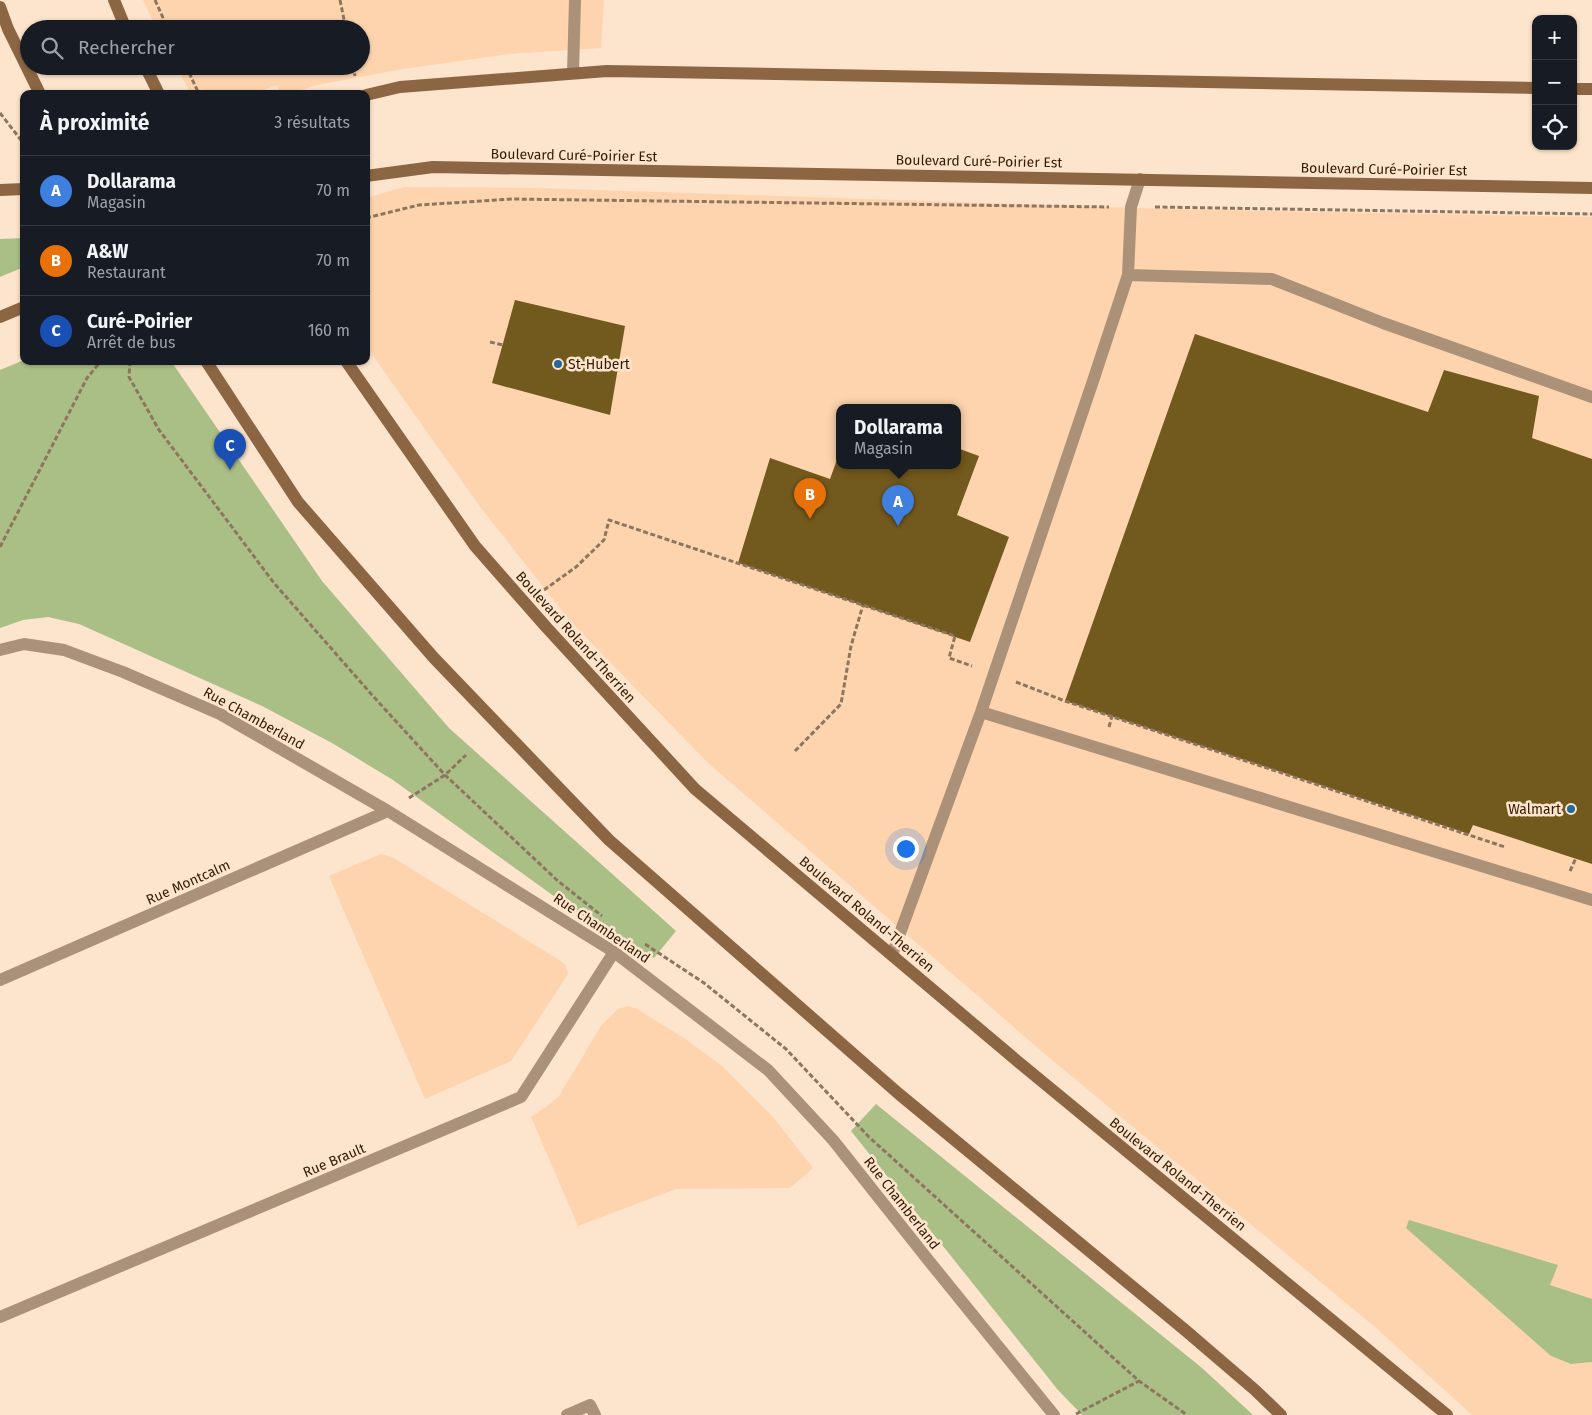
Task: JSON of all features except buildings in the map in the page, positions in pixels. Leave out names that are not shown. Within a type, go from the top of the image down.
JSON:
[{"type":"main road","points":[[114,0],[122,20]]},
{"type":"main road","points":[[0,7],[20,53]]},
{"type":"main road","points":[[370,94],[400,87],[573,73],[626,71],[1532,88]]},
{"type":"main road","points":[[31,75],[38,90]]},
{"type":"main road","points":[[150,75],[158,90]]},
{"type":"main road","points":[[1577,89],[1592,89]]},
{"type":"main road","name":"Boulevard Curé-Poirier Est","points":[[370,175],[433,167],[1592,188]]},
{"type":"main road","points":[[0,190],[20,189]]},
{"type":"main road","points":[[0,317],[20,309]]},
{"type":"main road","points":[[209,365],[298,502],[434,658],[610,840],[899,1094],[1185,1330],[1255,1390],[1280,1415]]},
{"type":"main road","name":"Boulevard Roland-Therrien","points":[[349,365],[475,546],[525,604],[695,789],[1016,1060],[1447,1415]]},
{"type":"street","points":[[573,73],[575,0]]},
{"type":"street","points":[[892,955],[981,712],[1094,381],[1128,275],[1131,207],[1140,179]]},
{"type":"street","points":[[1128,275],[1272,279],[1383,323],[1592,397]]},
{"type":"street","name":"Rue Chamberland","points":[[3,649],[24,644],[64,650],[123,672],[220,714],[388,811],[614,952],[768,1070],[833,1140],[1054,1415]]},
{"type":"street","points":[[981,712],[1592,900]]},
{"type":"street","name":"Rue Montcalm","points":[[0,980],[388,811]]},
{"type":"street","name":"Rue Brault","points":[[0,1317],[521,1097],[614,952]]},
{"type":"street","points":[[567,1415],[590,1405],[595,1415]]},
{"type":"path","points":[[155,0],[164,20]]},
{"type":"path","points":[[340,0],[344,20]]},
{"type":"path","points":[[190,75],[196,90]]},
{"type":"path","points":[[0,112],[20,139]]},
{"type":"path","points":[[370,217],[419,205],[512,199],[1592,214]]},
{"type":"path","points":[[490,342],[503,345]]},
{"type":"path","points":[[0,547],[87,378],[98,365]]},
{"type":"path","points":[[130,365],[129,377],[158,430],[274,583],[445,775],[558,881],[608,920]]},
{"type":"path","points":[[525,604],[576,567],[604,540],[609,520],[955,636],[949,658],[994,673],[1065,701],[1506,847]]},
{"type":"path","points":[[795,751],[841,704],[851,646],[863,605]]},
{"type":"path","points":[[388,811],[445,775],[466,755]]},
{"type":"path","points":[[1570,871],[1576,858]]},
{"type":"path","points":[[1561,868],[1577,873]]},
{"type":"path","points":[[640,941],[704,983],[786,1049],[869,1137],[1139,1381],[1186,1415]]},
{"type":"path","points":[[1075,1415],[1139,1381]]},
{"type":"shaded area","points":[[143,0],[604,0],[601,48],[509,54],[403,69],[317,85],[301,90],[279,90],[277,85],[263,90],[189,90],[181,75],[370,75],[370,20],[153,20]]},
{"type":"shaded area","points":[[404,187],[536,188],[1168,209],[1592,217],[1592,1415],[1472,1415],[1375,1327],[1052,1060],[708,763],[571,622],[481,508],[370,352],[370,197]]},
{"type":"shaded area","points":[[381,854],[392,857],[561,961],[566,966],[568,974],[511,1061],[425,1099],[329,876]]},
{"type":"shaded area","points":[[628,1006],[637,1009],[684,1038],[722,1066],[773,1117],[813,1168],[790,1188],[676,1189],[578,1226],[531,1117],[559,1096],[601,1026],[618,1009]]},
{"type":"green space","points":[[20,238],[20,269],[0,277],[0,239]]},
{"type":"green space","points":[[20,362],[20,365],[174,365],[322,581],[449,728],[676,931],[654,958],[569,907],[393,780],[332,743],[262,706],[79,624],[48,617],[23,620],[0,628],[0,370]]},
{"type":"green space","points":[[876,1104],[1202,1368],[1253,1415],[1082,1415],[1058,1390],[851,1131]]},
{"type":"green space","points":[[1409,1220],[1558,1265],[1550,1285],[1592,1299],[1592,1362],[1571,1364],[1551,1356],[1406,1228]]},
{"type":"place","name":"St-Hubert","points":[[558,364]]},
{"type":"place","name":"Curé-Poirier","points":[[230,470]]},
{"type":"place","name":"A&W","points":[[810,519]]},
{"type":"place","name":"Dollarama","points":[[898,526]]},
{"type":"place","name":"Walmart","points":[[1571,809]]}]
